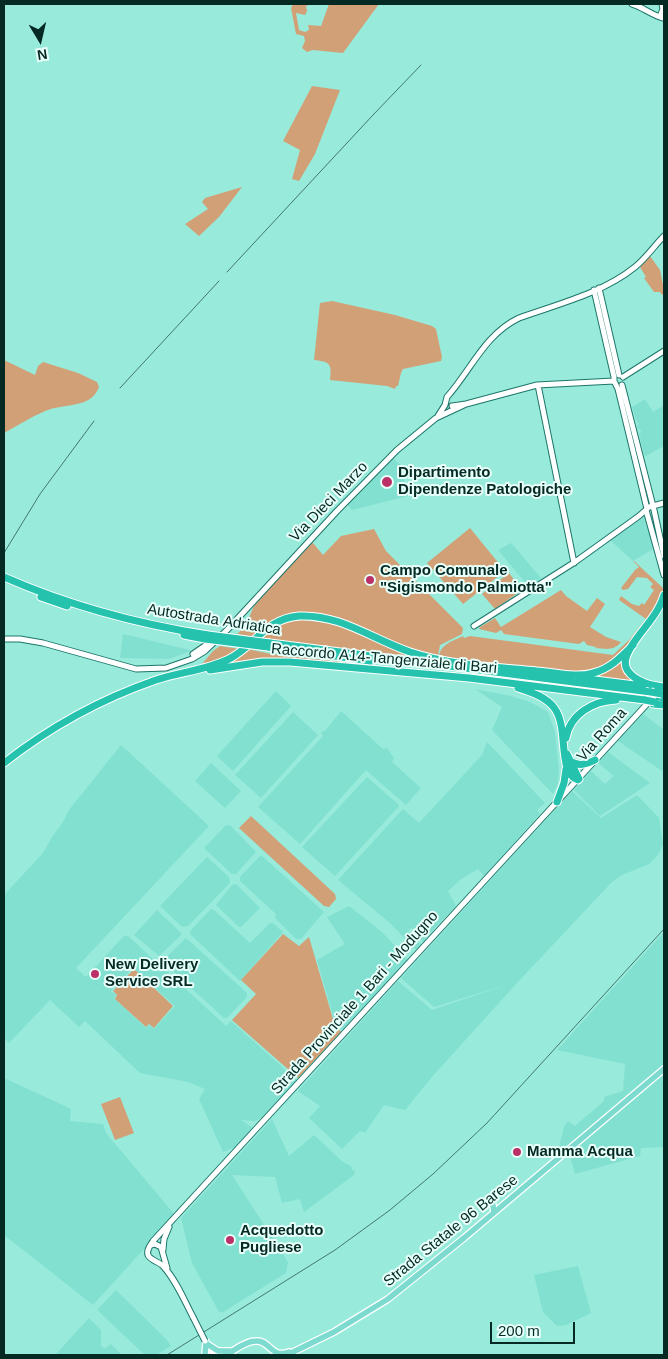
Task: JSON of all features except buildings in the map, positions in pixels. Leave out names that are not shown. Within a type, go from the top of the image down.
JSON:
[{"type":"highway","name":"Autostrada Adriatica","points":[[4,577],[63,600],[115,616],[206,637]]},
{"type":"highway","name":"Autostrada Adriatica","points":[[4,582],[53,602],[136,627],[657,695]]},
{"type":"highway","points":[[657,695],[627,669],[626,659],[633,645],[663,607],[664,595]]},
{"type":"highway","points":[[4,763],[55,727],[101,702],[158,680],[212,665],[235,655],[266,628],[275,622],[290,618],[305,616],[333,620],[355,627],[423,656],[507,669],[586,675],[610,666],[633,645]]},
{"type":"highway","name":"Raccordo A14-Tangenziale di Bari","points":[[4,768],[37,743],[88,713],[151,686],[216,668],[238,664],[280,662],[657,695]]},
{"type":"highway","name":"Raccordo A14-Tangenziale di Bari","points":[[507,669],[657,695]]},
{"type":"highway","points":[[469,678],[521,689],[548,702],[555,709],[562,724],[566,769],[564,783],[557,802]]},
{"type":"highway","points":[[578,779],[570,761],[566,745],[566,735],[571,724],[581,713],[589,706],[604,701],[657,695]]},
{"type":"highway","points":[[570,761],[578,765],[584,765],[595,760]]},
{"type":"highway","points":[[566,769],[571,777],[578,779]]},
{"type":"main road","name":"Strada Statale 96 Barese","points":[[287,1355],[334,1332],[388,1299],[502,1206],[664,1069]]},
{"type":"main road","name":"Strada Statale 96 Barese","points":[[296,1355],[338,1334],[391,1301],[467,1240],[664,1074]]},
{"type":"main road","points":[[494,1212],[492,1200],[502,1206]]},
{"type":"main road","points":[[226,1355],[255,1341],[262,1342],[275,1352],[283,1354],[318,1340]]},
{"type":"main road","points":[[205,1355],[206,1342],[221,1351],[235,1350]]},
{"type":"main road","points":[[266,1344],[269,1355]]},
{"type":"street","points":[[632,4],[650,13],[663,10]]},
{"type":"street","points":[[664,236],[636,266],[597,289],[510,322],[482,348],[449,394],[448,408],[540,384],[618,380],[664,351]]},
{"type":"street","points":[[597,289],[664,575]]},
{"type":"street","points":[[540,384],[575,562]]},
{"type":"street","name":"Via Dieci Marzo","points":[[4,637],[44,643],[129,668],[156,669],[181,664],[200,654],[228,630],[336,511],[416,433],[448,408]]},
{"type":"street","points":[[474,626],[575,562],[639,516],[662,504]]},
{"type":"street","points":[[650,511],[664,556]]},
{"type":"street","name":"Via Roma","points":[[557,802],[657,695]]},
{"type":"street","name":"Strada Provinciale 1 Bari - Modugno","points":[[151,1245],[557,802]]},
{"type":"street","name":"Strada Provinciale 1 Bari - Modugno","points":[[163,1251],[166,1234],[172,1222]]},
{"type":"street","points":[[168,1274],[163,1251],[159,1245],[151,1245],[148,1249],[148,1255],[162,1265],[168,1274],[193,1316],[211,1354]]},
{"type":"street","points":[[154,1260],[160,1258],[163,1251]]},
{"type":"shaded area","points":[[293,4],[312,4],[306,6],[307,11],[305,15],[296,13],[299,30],[305,32],[309,30],[308,25],[321,26],[329,4],[379,4],[343,53],[313,50],[307,52],[302,48],[305,41],[304,36],[296,34],[291,8]]},
{"type":"shaded area","points":[[312,86],[340,90],[315,154],[299,181],[292,179],[300,150],[283,141]]},
{"type":"shaded area","points":[[242,187],[219,217],[199,236],[185,224],[208,209],[202,202],[205,198]]},
{"type":"shaded area","points":[[650,256],[660,270],[664,290],[662,295],[660,292],[654,292],[644,278],[646,277],[640,267]]},
{"type":"shaded area","points":[[332,301],[395,315],[432,326],[436,329],[442,357],[441,361],[403,369],[398,386],[395,389],[387,386],[330,380],[331,370],[329,364],[314,360],[320,303]]},
{"type":"shaded area","points":[[4,360],[35,375],[38,366],[43,362],[78,373],[97,382],[99,387],[90,399],[45,411],[4,433]]},
{"type":"shaded area","points":[[645,399],[653,412],[664,405],[664,446],[646,456],[644,455],[639,433],[641,432],[637,426],[639,424],[632,407]]},
{"type":"shaded area","name":"Dipartimento Dipendenze Patologiche","points":[[393,458],[401,465],[408,496],[352,510],[347,504]]},
{"type":"shaded area","points":[[646,516],[655,548],[633,561],[610,540]]},
{"type":"shaded area","points":[[470,528],[505,571],[463,604],[427,563]]},
{"type":"shaded area","points":[[374,529],[386,551],[463,628],[462,634],[440,645],[438,656],[308,615],[264,627],[253,637],[237,634],[245,627],[254,606],[309,544],[313,543],[323,555],[341,536]]},
{"type":"shaded area","points":[[511,543],[541,578],[528,586],[498,550]]},
{"type":"shaded area","points":[[633,561],[664,590],[650,620],[615,660],[587,673],[490,664],[439,656],[445,646],[463,636],[464,638],[470,636],[613,655],[629,640],[646,619],[619,600],[621,596],[632,604],[639,606],[642,603],[644,605],[654,590],[650,587],[653,584],[647,578],[637,577],[628,589],[623,590],[621,588],[639,567]]},
{"type":"shaded area","points":[[509,573],[522,590],[495,609],[482,594]]},
{"type":"shaded area","points":[[561,590],[566,596],[587,611],[597,598],[605,604],[590,627],[606,637],[621,642],[613,648],[603,649],[595,648],[603,642],[596,647],[587,645],[584,641],[579,644],[504,634],[501,630],[496,633],[479,629],[495,618],[501,627]]},
{"type":"shaded area","points":[[303,620],[353,629],[436,661],[261,638],[285,622]]},
{"type":"shaded area","points":[[123,634],[191,651],[169,659],[120,658]]},
{"type":"shaded area","points":[[220,646],[240,649],[227,657],[202,664],[213,651]]},
{"type":"shaded area","points":[[247,649],[271,654],[450,674],[291,660],[217,666]]},
{"type":"shaded area","points":[[622,659],[637,682],[591,677]]},
{"type":"shaded area","points":[[475,689],[511,696],[530,702],[548,712],[555,732],[559,771],[558,783],[553,794],[492,730],[502,707]]},
{"type":"shaded area","points":[[276,691],[291,706],[233,771],[217,756]]},
{"type":"shaded area","points":[[341,711],[384,750],[386,747],[394,758],[392,762],[421,788],[406,805],[366,770],[300,844],[258,807],[323,736],[321,732],[325,731]]},
{"type":"shaded area","points":[[293,712],[318,735],[261,798],[235,775]]},
{"type":"shaded area","points":[[643,714],[664,730],[664,770],[662,771],[618,741]]},
{"type":"shaded area","points":[[487,742],[545,803],[537,810],[540,814],[484,876],[478,869],[461,879],[448,891],[456,906],[425,938],[426,940],[423,942],[412,928],[408,930],[421,945],[416,950],[391,924],[338,880],[403,809],[419,823],[482,755]]},
{"type":"shaded area","points":[[121,745],[209,826],[76,968],[86,977],[124,936],[128,936],[226,1026],[231,1021],[297,1080],[263,1117],[255,1121],[241,1120],[253,1128],[235,1147],[223,1152],[199,1099],[205,1089],[188,1082],[140,1073],[85,1021],[79,1027],[50,1000],[9,1043],[4,1038],[4,895],[43,853],[69,810]],"holes":[[[133,968],[175,1006],[154,1029],[149,1025],[146,1028],[114,998],[116,995],[111,991]]]},
{"type":"shaded area","points":[[608,752],[650,783],[600,816],[574,790],[591,771],[605,784],[614,776],[598,763]]},
{"type":"shaded area","points":[[211,763],[241,791],[225,808],[195,781]]},
{"type":"shaded area","points":[[367,777],[399,806],[335,876],[302,847]]},
{"type":"shaded area","points":[[572,791],[601,818],[637,795],[659,818],[663,844],[658,855],[649,864],[622,875],[612,882],[516,984],[431,1078],[405,1110],[384,1105],[365,1133],[360,1131],[342,1149],[309,1118],[320,1106],[298,1091],[398,981],[432,1010],[509,984],[434,1007],[401,978]]},
{"type":"shaded area","points":[[251,816],[335,894],[336,899],[329,907],[324,906],[239,828]]},
{"type":"shaded area","points":[[230,825],[256,852],[236,874],[232,874],[205,849],[225,826]]},
{"type":"shaded area","points":[[260,856],[324,912],[301,939],[296,939],[275,918],[276,914],[240,881],[240,877]]},
{"type":"shaded area","points":[[207,857],[229,877],[230,883],[188,926],[182,927],[160,906]]},
{"type":"shaded area","points":[[236,884],[260,908],[241,927],[216,905],[232,885]]},
{"type":"shaded area","points":[[349,906],[383,933],[408,960],[343,1030],[333,1016],[317,960],[345,944],[327,917]]},
{"type":"shaded area","points":[[211,909],[250,943],[270,923],[273,923],[283,932],[240,981],[190,934],[191,930]]},
{"type":"shaded area","points":[[157,910],[181,933],[159,956],[134,935]]},
{"type":"shaded area","points":[[664,932],[664,1147],[641,1148],[640,1156],[575,1174],[570,1156],[560,1150],[559,1147],[564,1127],[568,1121],[575,1126],[604,1101],[604,1097],[623,1091],[625,1064],[557,1050]]},
{"type":"shaded area","points":[[283,934],[299,946],[309,937],[333,1019],[341,1032],[298,1078],[232,1020],[256,994],[241,980]]},
{"type":"shaded area","points":[[186,938],[247,993],[247,997],[227,1018],[224,1018],[165,964],[164,959]]},
{"type":"shaded area","points":[[134,969],[173,1006],[154,1028],[149,1024],[146,1027],[115,999],[117,995],[113,991]]},
{"type":"shaded area","points":[[4,1078],[71,1109],[70,1121],[103,1124],[106,1133],[175,1215],[93,1305],[4,1235]]},
{"type":"shaded area","points":[[120,1097],[134,1133],[115,1140],[101,1104]]},
{"type":"shaded area","name":"Acquedotto Pugliese","points":[[272,1119],[289,1156],[314,1135],[343,1162],[351,1166],[352,1170],[355,1170],[354,1175],[304,1212],[300,1199],[282,1203],[275,1177],[232,1175],[288,1262],[286,1273],[223,1312],[219,1312],[192,1263],[181,1218]]},
{"type":"shaded area","points":[[578,1266],[591,1313],[566,1325],[557,1326],[543,1312],[534,1275]]},
{"type":"shaded area","points":[[116,1290],[171,1346],[156,1355],[145,1355],[97,1310]]},
{"type":"shaded area","points":[[89,1318],[101,1330],[101,1345],[104,1349],[111,1344],[122,1355],[55,1355]]},
{"type":"railway","points":[[227,272],[421,65]]},
{"type":"railway","points":[[120,388],[219,281]]},
{"type":"railway","points":[[4,553],[40,494],[94,421]]},
{"type":"railway","points":[[167,1355],[335,1250],[390,1210],[433,1174],[487,1123],[664,929]]},
{"type":"place","name":"Dipartimento Dipendenze Patologiche","points":[[387,482]]},
{"type":"place","name":"Campo Comunale \"Sigismondo Palmiotta\"","points":[[370,580]]},
{"type":"place","name":"New Delivery Service SRL","points":[[95,974]]},
{"type":"place","name":"Mamma Acqua","points":[[517,1152]]},
{"type":"place","name":"Acquedotto Pugliese","points":[[230,1240]]}]
